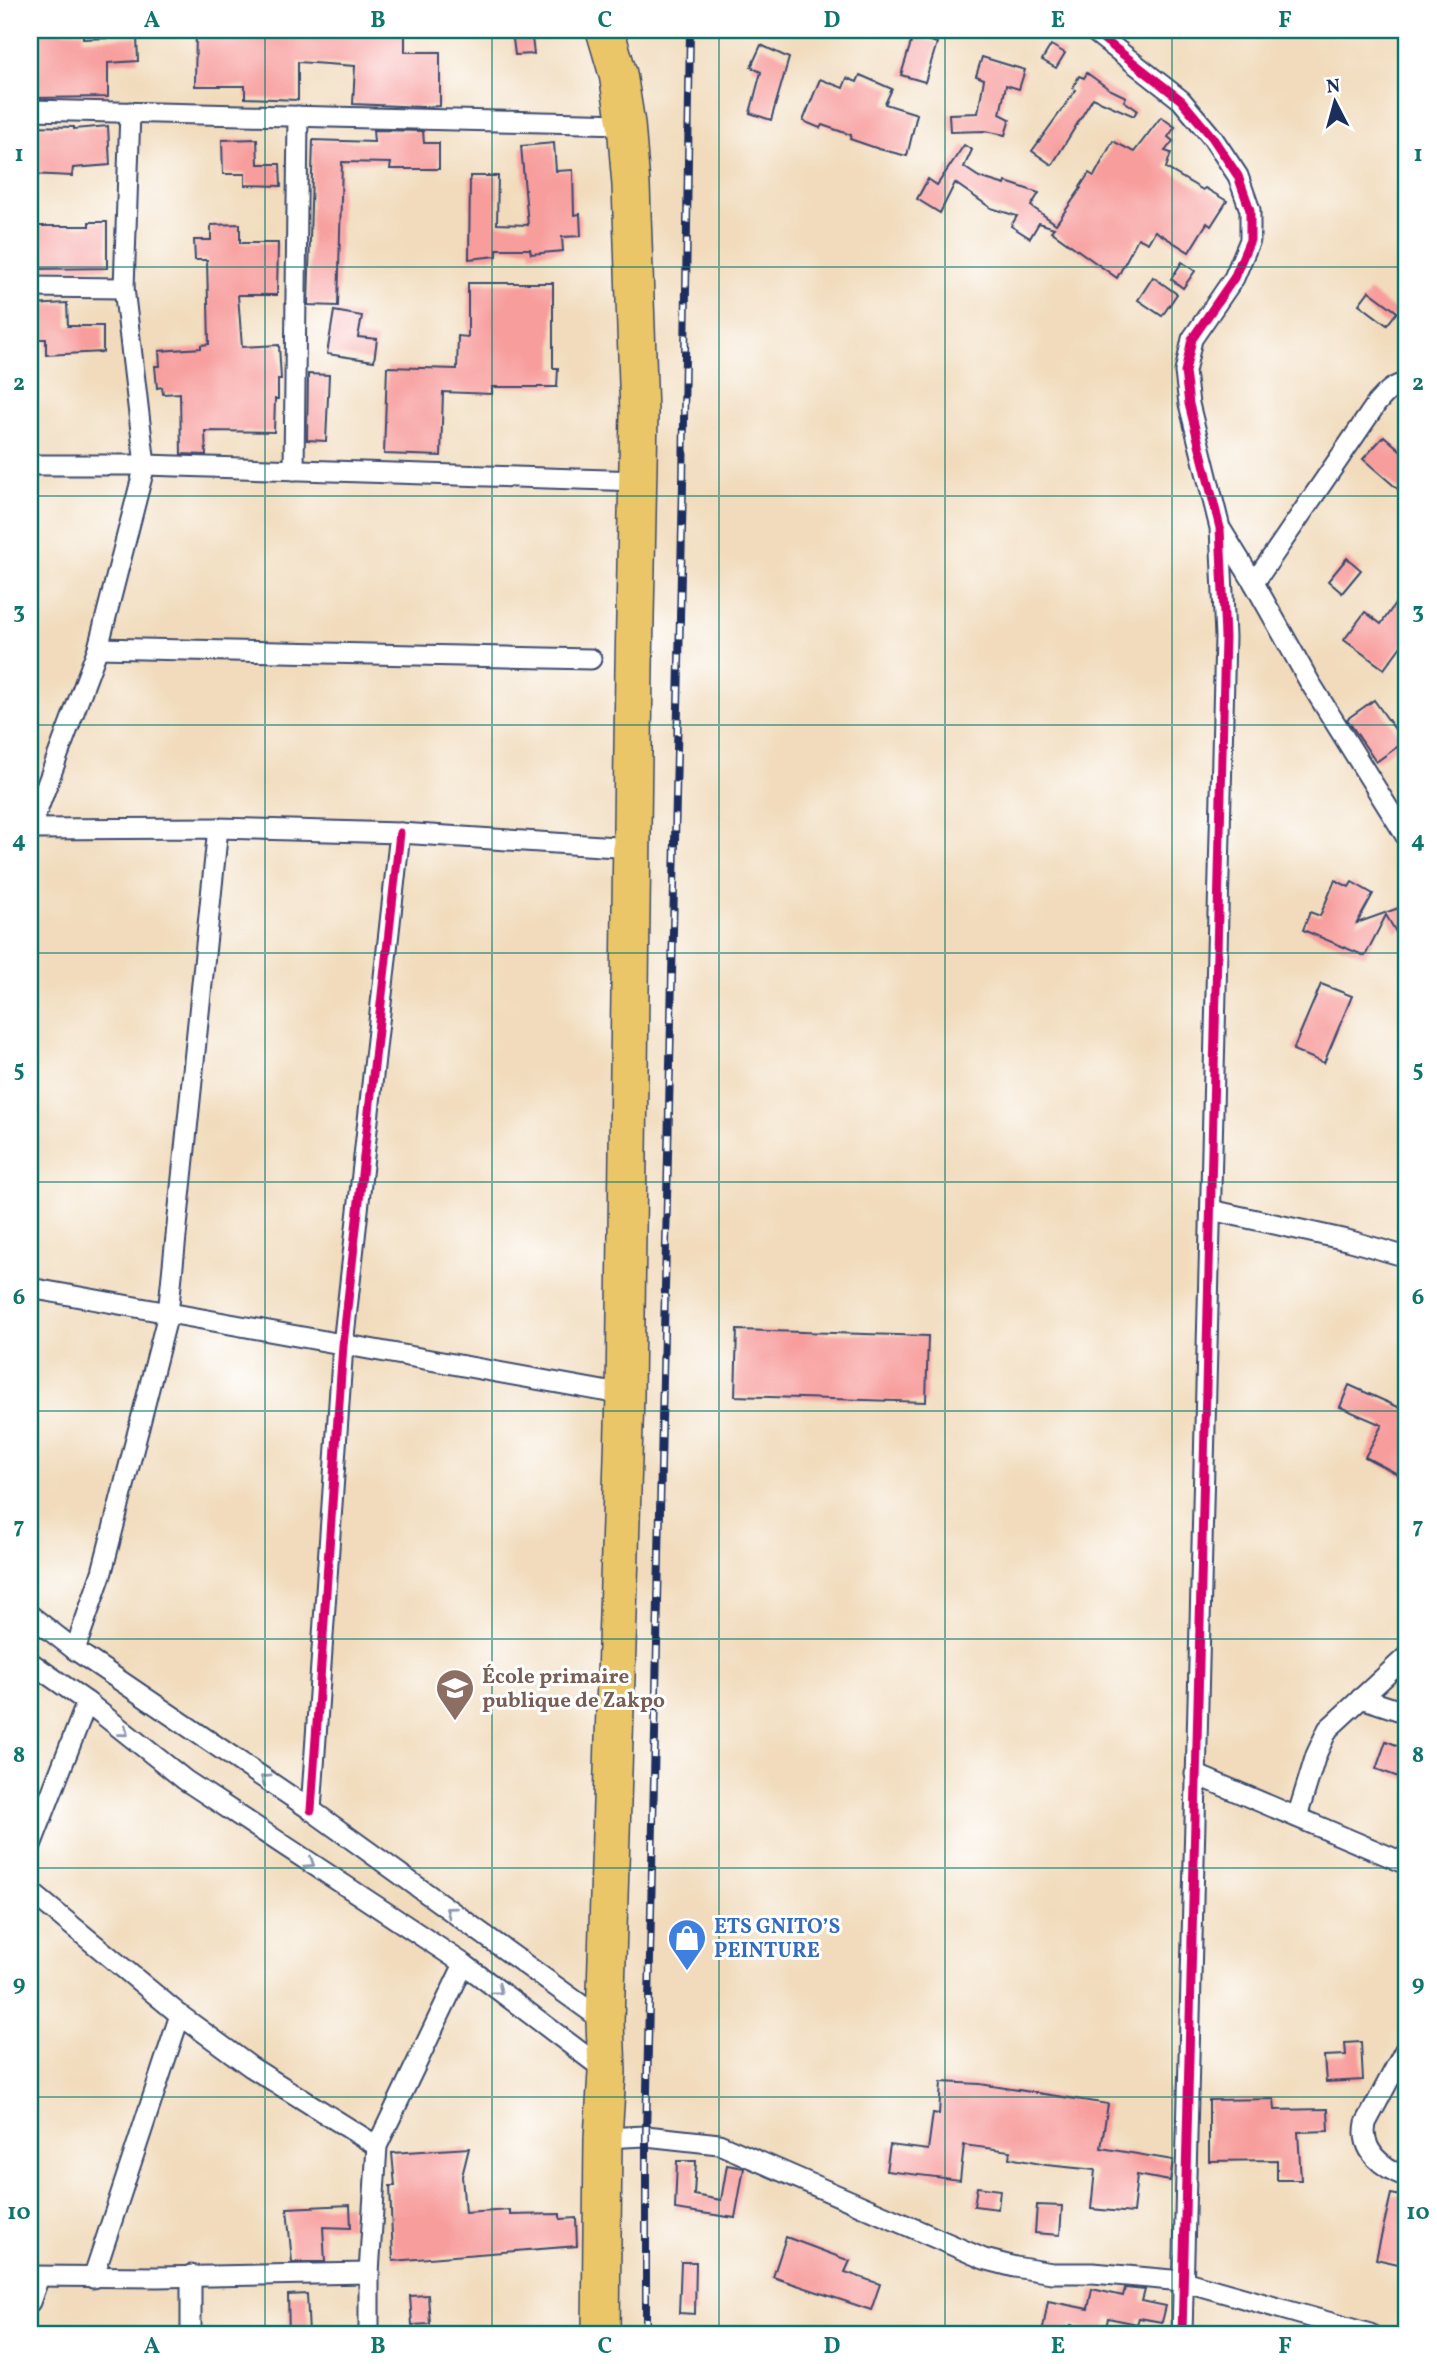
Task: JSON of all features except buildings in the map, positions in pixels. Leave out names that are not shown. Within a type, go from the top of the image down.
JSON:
[{"type":"highway","points":[[601,2334],[603,2138],[607,2072],[605,2022],[625,1395],[639,481],[635,248],[626,124],[618,75],[605,30]]},
{"type":"street","points":[[1091,30],[1181,100],[1212,136],[1238,176],[1250,210],[1250,240],[1234,278],[1192,339],[1185,372],[1189,404],[1220,528],[1225,637],[1182,2334]]},
{"type":"street","points":[[30,110],[626,124]]},
{"type":"street","points":[[130,112],[124,288],[145,466],[99,648],[30,829],[218,828],[400,833],[632,848]]},
{"type":"street","points":[[294,470],[298,116]]},
{"type":"street","points":[[30,287],[124,288]]},
{"type":"street","points":[[1254,583],[1377,403],[1390,389],[1407,384]]},
{"type":"street","points":[[30,465],[639,481]]},
{"type":"street","points":[[1220,528],[1309,681],[1407,838]]},
{"type":"street","points":[[99,648],[591,659]]},
{"type":"street","points":[[75,1650],[102,1572],[168,1314],[218,828]]},
{"type":"street","points":[[311,1810],[343,1345],[400,833]]},
{"type":"street","points":[[1211,1210],[1352,1241],[1407,1257]]},
{"type":"street","points":[[30,1287],[625,1395]]},
{"type":"street","points":[[30,1615],[75,1650],[311,1810],[605,2022]]},
{"type":"street","points":[[1297,1817],[1316,1755],[1328,1729],[1407,1656]]},
{"type":"street","points":[[30,1662],[87,1702],[186,1780],[464,1964],[607,2072]]},
{"type":"street","points":[[1361,1698],[1407,1713]]},
{"type":"street","points":[[30,1848],[87,1702]]},
{"type":"street","points":[[1195,1774],[1407,1864]]},
{"type":"street","points":[[30,1891],[180,2015],[251,2067],[377,2146]]},
{"type":"street","points":[[369,2334],[369,2273],[377,2146],[464,1964]]},
{"type":"street","points":[[93,2277],[180,2015]]},
{"type":"street","points":[[1407,2046],[1366,2123],[1364,2132],[1371,2153],[1378,2163],[1407,2177]]},
{"type":"street","points":[[603,2138],[646,2136],[719,2144],[984,2259],[1015,2267],[1052,2273],[1093,2273],[1183,2281],[1370,2334]]},
{"type":"street","points":[[30,2302],[34,2276],[369,2273]]},
{"type":"street","points":[[191,2275],[191,2334]]},
{"type":"railway","points":[[646,2334],[646,2136],[683,484],[690,30]]},
{"type":"cycle path","points":[[1092,30],[1181,100],[1212,137],[1238,176],[1250,210],[1250,240],[1234,278],[1192,339],[1185,372],[1189,404],[1220,528],[1225,637],[1182,2334]]},
{"type":"cycle path","points":[[311,1810],[343,1345],[400,833]]},
{"type":"place","name":"École primaire publique de Zakpo","points":[[455,1722]]},
{"type":"place","name":"ETS GNITO’S PEINTURE","points":[[687,1972]]}]
